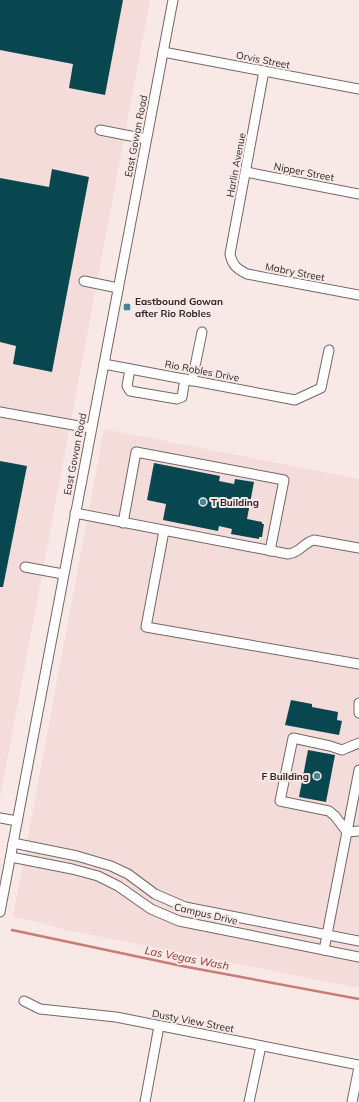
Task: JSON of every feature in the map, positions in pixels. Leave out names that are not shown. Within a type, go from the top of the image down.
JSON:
[{"type":"street","name":"East Gowan Road","points":[[0,912],[90,428],[104,364],[173,0]]},
{"type":"street","name":"Orvis Street","points":[[163,52],[359,89]]},
{"type":"street","name":"Harlin Avenue","points":[[232,262],[230,254],[264,71]]},
{"type":"street","points":[[100,130],[146,139]]},
{"type":"street","name":"Nipper Street","points":[[246,172],[359,194]]},
{"type":"street","name":"Mabry Street","points":[[232,262],[238,269],[247,274],[359,295]]},
{"type":"street","points":[[84,281],[118,288]]},
{"type":"street","points":[[130,369],[127,386],[130,390],[177,400],[182,397],[189,380],[202,332]]},
{"type":"street","name":"Rio Robles Drive","points":[[104,364],[295,400],[321,388],[329,350]]},
{"type":"street","points":[[0,412],[90,428]]},
{"type":"street","points":[[123,523],[136,452],[284,480],[270,551]]},
{"type":"street","points":[[74,513],[270,551],[293,553],[300,550],[308,542],[314,540],[359,548]]},
{"type":"street","points":[[164,530],[146,627],[359,664]]},
{"type":"street","points":[[25,567],[63,574]]},
{"type":"street","points":[[359,703],[359,713]]},
{"type":"street","points":[[347,832],[335,816],[329,811],[280,801],[293,738],[330,746],[340,750],[359,743]]},
{"type":"street","points":[[324,950],[359,770]]},
{"type":"street","points":[[0,818],[18,821]]},
{"type":"street","points":[[347,832],[359,831]]},
{"type":"street","name":"Campus Drive","points":[[13,843],[77,856],[111,866],[128,874],[155,894],[185,906],[359,941]]},
{"type":"street","name":"Campus Drive","points":[[11,857],[72,869],[98,876],[118,886],[151,909],[179,921],[359,957]]},
{"type":"street","name":"Dusty View Street","points":[[24,1001],[40,1009],[116,1017],[359,1066]]},
{"type":"street","points":[[145,1102],[159,1026]]},
{"type":"street","points":[[249,1102],[261,1046]]},
{"type":"street","points":[[352,1102],[359,1066]]},
{"type":"shaded area","points":[[0,0],[150,0],[0,798]]},
{"type":"shaded area","points":[[104,429],[359,479],[359,988],[66,930],[43,923],[13,917]]},
{"type":"building","points":[[0,0],[123,0],[105,95],[69,88],[73,64],[0,50]]},
{"type":"building","points":[[52,169],[89,177],[52,372],[13,364],[16,346],[0,342],[0,178],[49,187]]},
{"type":"building","points":[[0,461],[27,466],[3,587],[0,587]]},
{"type":"building","name":"T Building","points":[[154,463],[220,476],[219,481],[234,484],[235,479],[254,482],[247,519],[262,522],[262,524],[264,524],[262,537],[259,537],[259,539],[231,534],[232,529],[219,526],[218,531],[163,520],[166,504],[147,500]]},
{"type":"building","points":[[291,700],[312,704],[312,707],[338,712],[337,720],[342,721],[339,735],[285,725]]},
{"type":"building","name":"F Building","points":[[308,750],[335,755],[326,802],[299,797]]},
{"type":"waterway","name":"Las Vegas Wash","points":[[12,930],[182,966],[359,999]]},
{"type":"place","name":"Eastbound Gowan after Rio Robles","points":[[127,307]]},
{"type":"place","name":"T Building","points":[[203,502]]},
{"type":"place","name":"F Building","points":[[317,776]]}]
